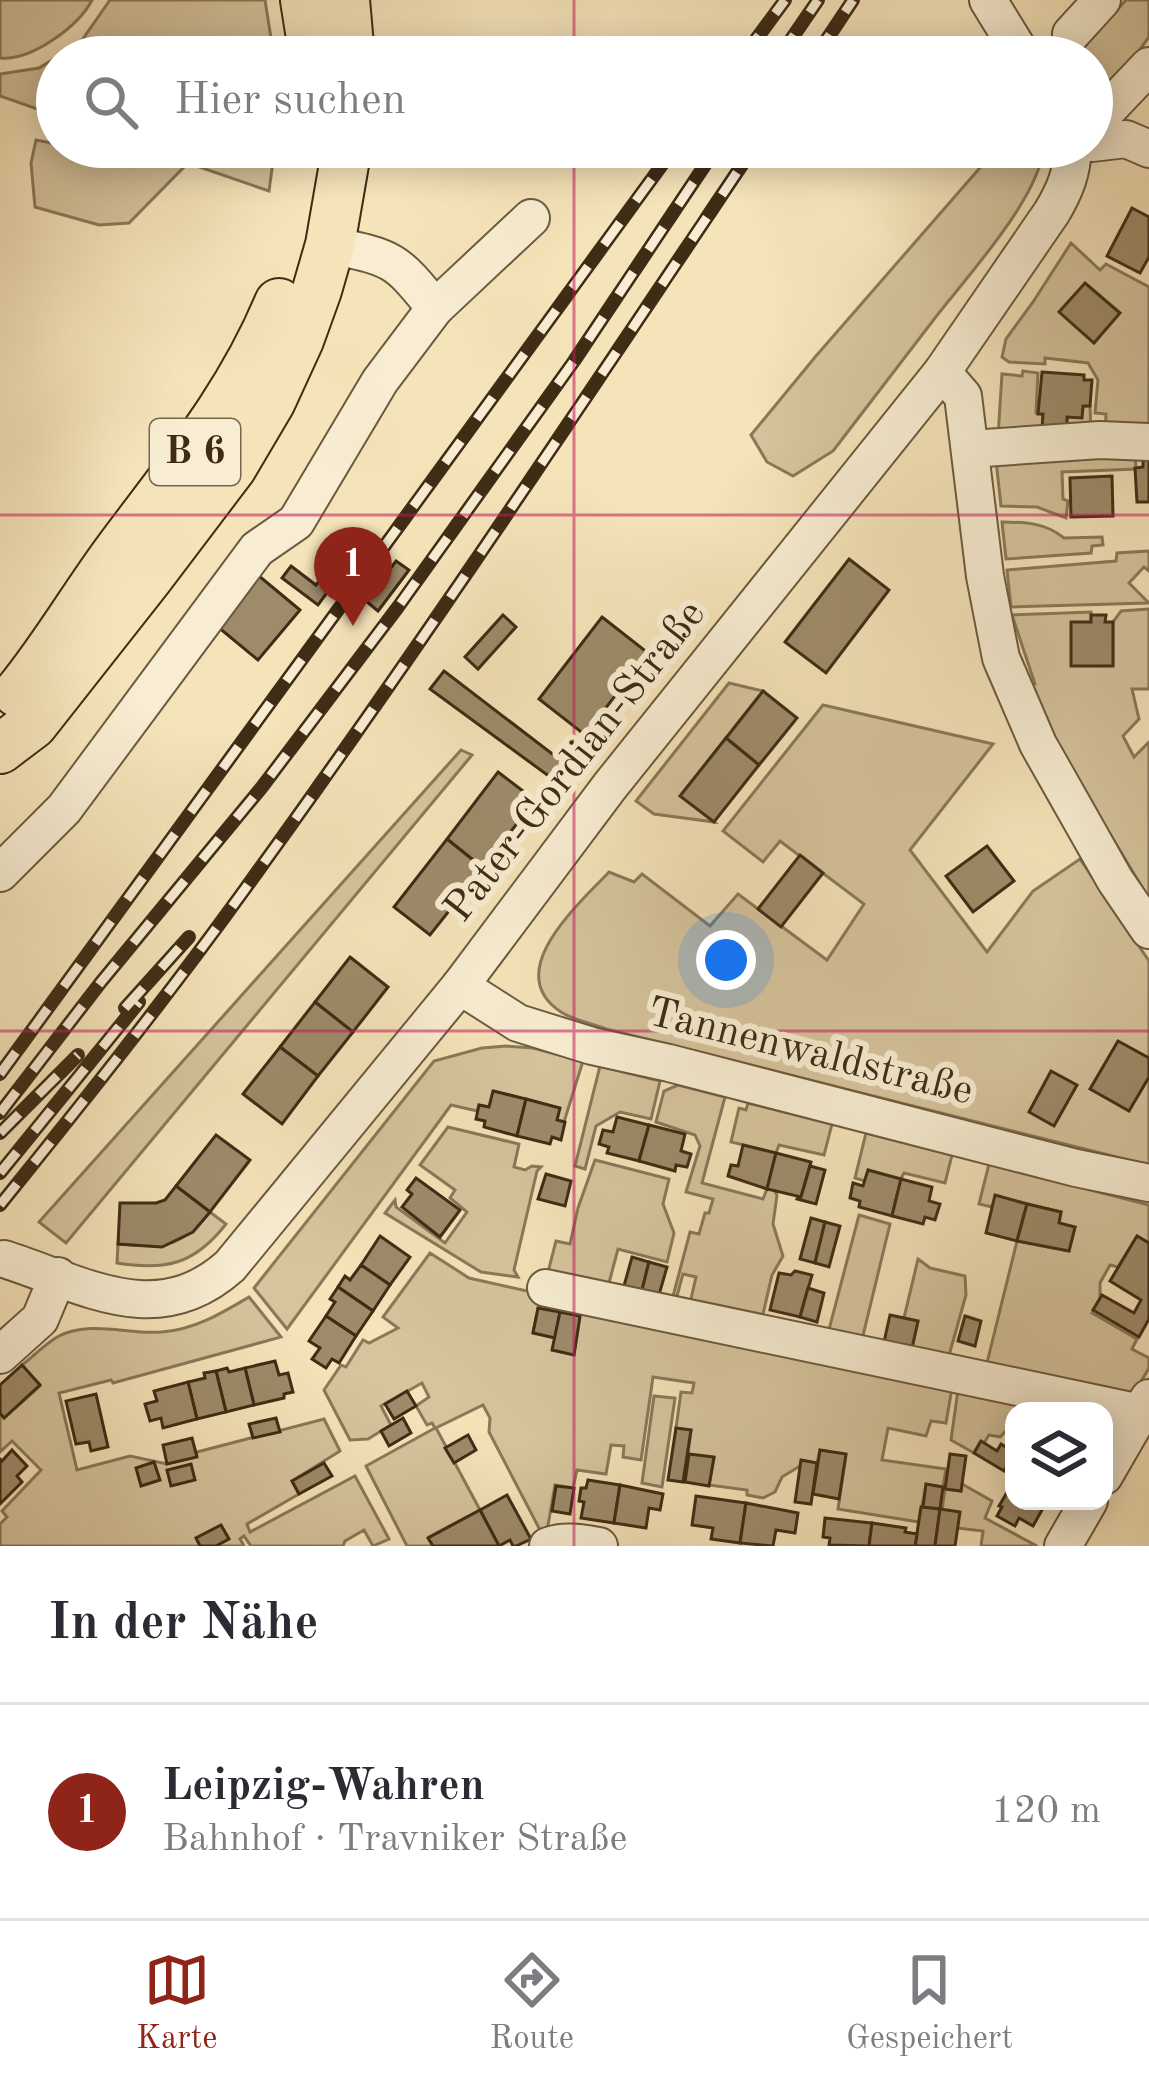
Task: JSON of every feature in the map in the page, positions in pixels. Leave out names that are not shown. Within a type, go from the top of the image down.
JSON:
[{"type":"main road","points":[[305,0],[311,36]]},
{"type":"main road","points":[[345,0],[348,36]]},
{"type":"main road","name":"B 6","points":[[0,721],[116,553],[201,443],[255,356],[297,249],[312,168]]},
{"type":"main road","name":"B 6","points":[[0,749],[33,724],[232,467],[271,401],[299,340],[330,245],[343,168]]},
{"type":"street","points":[[988,0],[1010,36]]},
{"type":"street","points":[[1071,34],[1102,0]]},
{"type":"street","points":[[1113,104],[1149,66]]},
{"type":"street","points":[[1113,141],[1126,139],[1149,149]]},
{"type":"street","name":"Pater-Gordian-Straße","points":[[4,1259],[123,1298],[150,1300],[194,1292],[230,1266],[460,986],[610,786],[942,372],[1052,212],[1072,168]]},
{"type":"street","points":[[0,873],[64,809],[257,549],[296,522],[380,381],[435,308],[531,218]]},
{"type":"street","points":[[330,245],[392,260],[435,308]]},
{"type":"street","points":[[942,372],[963,396],[985,576],[1001,658],[1038,744],[1149,930]]},
{"type":"street","points":[[970,449],[1100,440],[1149,442]]},
{"type":"street","name":"Tannenwaldstraße","points":[[460,986],[518,1023],[592,1046],[1149,1183]]},
{"type":"street","points":[[0,1355],[40,1319],[58,1276]]},
{"type":"street","points":[[546,1288],[1145,1406],[1113,1461]]},
{"type":"street","points":[[1064,1546],[1084,1510]]},
{"type":"street","points":[[548,1546],[558,1542],[598,1546]]},
{"type":"shaded area","points":[[0,0],[92,0],[57,36],[36,36],[36,49],[0,58]]},
{"type":"shaded area","points":[[110,0],[265,0],[271,36],[85,36]]},
{"type":"shaded area","points":[[1126,0],[1149,0],[1149,37],[1113,87],[1113,36],[1094,36]]},
{"type":"shaded area","points":[[36,68],[36,109],[0,96],[0,74]]},
{"type":"shaded area","points":[[36,140],[36,168],[183,168],[129,223],[99,225],[35,207],[31,163]]},
{"type":"shaded area","points":[[202,168],[272,168],[269,191]]},
{"type":"shaded area","points":[[980,168],[1039,168],[1000,236],[833,451],[793,476],[767,462],[751,435]]},
{"type":"shaded area","points":[[1071,243],[1100,270],[1106,264],[1149,287],[1149,433],[1105,435],[1106,414],[1095,413],[1098,380],[1088,363],[1045,358],[1045,364],[1009,362],[1002,357],[1006,339]]},
{"type":"shaded area","points":[[1023,371],[1038,373],[1036,413],[1043,414],[1043,429],[1066,430],[1067,417],[1090,406],[1091,436],[998,437],[1002,374],[1022,376]]},
{"type":"shaded area","points":[[1135,448],[1136,469],[1062,472],[1066,518],[1037,507],[1001,506],[996,460]]},
{"type":"shaded area","points":[[1002,522],[1035,524],[1064,538],[1102,537],[1103,545],[1092,546],[1091,553],[1006,559]]},
{"type":"shaded area","points":[[1149,551],[1149,571],[1144,567],[1129,583],[1149,603],[1011,607],[1007,570],[1116,561],[1117,553]]},
{"type":"shaded area","points":[[1149,609],[1149,689],[1132,689],[1139,719],[1123,736],[1134,757],[1149,742],[1149,899],[1047,729],[1027,685],[1035,684],[1012,615],[1091,612],[1091,622],[1113,666],[1113,622],[1121,611]]},
{"type":"shaded area","points":[[729,683],[763,691],[681,795],[714,822],[654,814],[636,801]]},
{"type":"shaded area","points":[[823,705],[993,744],[910,850],[987,952],[1033,891],[1080,859],[1149,961],[1149,1165],[606,1029],[566,1015],[544,996],[539,978],[551,939],[609,872],[634,882],[642,874],[710,926],[738,894],[827,960],[864,904],[780,841],[763,862],[723,831]]},
{"type":"shaded area","points":[[461,750],[472,755],[66,1243],[39,1222]]},
{"type":"shaded area","points":[[506,1046],[583,1061],[564,1122],[557,1120],[559,1108],[494,1091],[489,1107],[479,1105],[477,1111],[451,1105],[287,1329],[254,1288],[434,1061]]},
{"type":"shaded area","points":[[600,1066],[660,1081],[651,1119],[620,1112],[596,1126],[585,1169],[575,1166]]},
{"type":"shaded area","points":[[678,1085],[725,1097],[702,1183],[763,1199],[767,1189],[777,1195],[773,1224],[783,1256],[772,1275],[760,1327],[695,1313],[691,1299],[696,1277],[683,1274],[672,1300],[690,1232],[699,1234],[713,1199],[686,1192],[700,1146],[695,1135],[656,1122],[664,1091]]},
{"type":"shaded area","points":[[748,1103],[832,1124],[824,1155],[779,1145],[776,1153],[731,1142],[739,1108],[746,1110]]},
{"type":"shaded area","points":[[448,1127],[519,1144],[514,1167],[541,1167],[514,1270],[518,1277],[481,1272],[385,1213],[395,1200],[396,1207],[445,1243],[467,1212],[450,1198],[455,1190],[420,1165]]},
{"type":"shaded area","points":[[866,1133],[952,1155],[945,1183],[868,1170],[865,1181],[855,1178]]},
{"type":"shaded area","points":[[595,1160],[669,1179],[663,1204],[674,1233],[667,1262],[618,1249],[606,1294],[546,1280],[556,1241],[570,1244]]},
{"type":"shaded area","points":[[989,1164],[1149,1205],[1149,1243],[1137,1236],[1118,1267],[1110,1265],[1092,1313],[1137,1339],[1132,1349],[1149,1358],[1149,1368],[1127,1405],[984,1375],[1017,1241],[1069,1251],[1075,1227],[1059,1223],[1061,1212],[996,1196],[992,1207],[979,1204]]},
{"type":"shaded area","points":[[210,1212],[226,1224],[191,1256],[165,1265],[117,1263],[118,1244],[170,1243],[189,1233]]},
{"type":"shaded area","points":[[859,1215],[890,1224],[860,1348],[826,1341]]},
{"type":"shaded area","points":[[430,1253],[469,1278],[545,1295],[549,1310],[538,1309],[533,1332],[555,1338],[574,1354],[582,1304],[953,1382],[946,1423],[931,1421],[926,1436],[888,1428],[882,1460],[946,1469],[943,1487],[926,1485],[919,1522],[838,1509],[846,1455],[820,1450],[817,1463],[802,1461],[782,1477],[775,1492],[763,1498],[747,1495],[747,1490],[709,1485],[714,1458],[688,1454],[691,1430],[676,1428],[681,1392],[692,1393],[694,1383],[653,1377],[641,1460],[623,1457],[624,1446],[611,1445],[606,1474],[577,1470],[573,1488],[555,1485],[547,1531],[540,1530],[489,1432],[490,1418],[483,1405],[436,1428],[480,1510],[429,1537],[433,1546],[407,1546],[366,1466],[435,1428],[432,1423],[427,1425],[416,1406],[429,1397],[422,1383],[381,1406],[391,1425],[368,1439],[350,1440],[324,1390],[363,1340],[369,1343],[398,1328],[383,1317]]},
{"type":"shaded area","points":[[918,1259],[930,1268],[965,1276],[966,1295],[946,1366],[912,1348],[918,1322],[904,1318]]},
{"type":"shaded area","points":[[249,1297],[281,1337],[59,1393],[77,1470],[130,1456],[167,1464],[324,1419],[340,1451],[292,1481],[299,1494],[247,1524],[250,1532],[355,1476],[389,1539],[373,1546],[364,1530],[343,1546],[251,1546],[244,1536],[240,1539],[244,1546],[0,1546],[0,1524],[7,1517],[2,1511],[41,1470],[12,1441],[0,1452],[0,1413],[5,1417],[40,1386],[22,1365],[71,1331],[174,1331],[207,1320]]},
{"type":"shaded area","points":[[959,1383],[1048,1402],[1005,1402],[1005,1432],[1000,1437],[989,1435],[974,1453],[951,1440]]},
{"type":"shaded area","points":[[654,1396],[675,1398],[662,1487],[642,1483]]},
{"type":"shaded area","points":[[962,1484],[992,1501],[985,1518],[1037,1546],[981,1546],[983,1531],[958,1528],[942,1510],[945,1489],[961,1491]]},
{"type":"building","points":[[1132,208],[1149,217],[1149,257],[1140,273],[1107,256]]},
{"type":"building","points":[[1085,283],[1120,313],[1094,343],[1059,312]]},
{"type":"building","points":[[1042,372],[1084,375],[1084,380],[1092,380],[1090,406],[1083,406],[1082,418],[1067,417],[1067,430],[1042,429],[1043,414],[1038,414]]},
{"type":"building","points":[[1149,456],[1149,502],[1137,502],[1135,468],[1143,467],[1143,457]]},
{"type":"building","points":[[1112,476],[1113,516],[1071,517],[1070,478]]},
{"type":"building","points":[[849,559],[889,590],[826,673],[785,642]]},
{"type":"building","points":[[396,561],[409,570],[378,611],[366,601]]},
{"type":"building","points":[[291,566],[316,585],[321,578],[332,586],[318,605],[282,578]]},
{"type":"building","points":[[259,576],[300,610],[258,660],[218,627]]},
{"type":"building","points":[[503,615],[516,627],[478,669],[465,657]]},
{"type":"building","points":[[1091,615],[1106,615],[1105,622],[1113,622],[1113,666],[1071,666],[1071,622],[1091,622]]},
{"type":"building","points":[[602,617],[648,653],[585,735],[539,699]]},
{"type":"building","points":[[444,671],[572,769],[561,785],[430,689]]},
{"type":"building","points":[[763,691],[797,718],[759,765],[726,738]]},
{"type":"building","points":[[726,738],[759,765],[714,822],[680,796]]},
{"type":"building","points":[[498,772],[535,800],[483,868],[447,839]]},
{"type":"building","points":[[447,839],[483,868],[430,935],[394,907]]},
{"type":"building","points":[[987,846],[1014,881],[973,912],[946,876]]},
{"type":"building","points":[[800,855],[823,873],[781,927],[758,909]]},
{"type":"building","points":[[350,957],[388,987],[353,1032],[315,1002]]},
{"type":"building","points":[[315,1002],[353,1032],[318,1076],[280,1047]]},
{"type":"building","points":[[1118,1041],[1149,1058],[1149,1077],[1129,1111],[1090,1089]]},
{"type":"building","points":[[280,1047],[318,1076],[282,1124],[243,1094]]},
{"type":"building","points":[[1051,1071],[1077,1085],[1054,1126],[1029,1112]]},
{"type":"building","points":[[493,1091],[526,1099],[517,1136],[484,1127],[485,1121],[476,1119],[479,1105],[489,1107]]},
{"type":"building","points":[[526,1099],[560,1108],[557,1120],[565,1122],[561,1140],[552,1137],[550,1144],[517,1136]]},
{"type":"building","points":[[617,1117],[649,1125],[639,1161],[607,1153],[609,1147],[599,1144],[603,1130],[613,1132]]},
{"type":"building","points":[[649,1125],[685,1134],[681,1151],[691,1154],[687,1167],[676,1165],[675,1171],[639,1161]]},
{"type":"building","points":[[216,1135],[250,1160],[210,1212],[176,1186]]},
{"type":"building","points":[[743,1145],[776,1153],[767,1189],[728,1176],[731,1165],[738,1166]]},
{"type":"building","points":[[776,1153],[811,1162],[801,1197],[767,1189]]},
{"type":"building","points":[[810,1166],[825,1170],[816,1204],[797,1199]]},
{"type":"building","points":[[868,1170],[901,1179],[892,1216],[859,1207],[860,1201],[850,1198],[853,1183],[863,1186]]},
{"type":"building","points":[[546,1174],[571,1181],[565,1206],[538,1199]]},
{"type":"building","points":[[416,1178],[460,1210],[440,1237],[402,1207]]},
{"type":"building","points":[[901,1179],[932,1187],[929,1201],[940,1204],[935,1220],[925,1217],[923,1224],[892,1216]]},
{"type":"building","points":[[176,1186],[210,1212],[193,1232],[162,1247],[118,1244],[120,1203],[156,1203]]},
{"type":"building","points":[[995,1195],[1027,1204],[1017,1241],[986,1233]]},
{"type":"building","points":[[1027,1204],[1061,1212],[1059,1223],[1075,1227],[1069,1251],[1017,1241]]},
{"type":"building","points":[[811,1218],[825,1222],[815,1263],[800,1259]]},
{"type":"building","points":[[825,1222],[840,1226],[829,1267],[815,1263]]},
{"type":"building","points":[[380,1236],[410,1257],[390,1285],[361,1265]]},
{"type":"building","points":[[1137,1236],[1149,1243],[1149,1319],[1139,1337],[1093,1310],[1102,1295],[1134,1313],[1141,1300],[1110,1281]]},
{"type":"building","points":[[632,1257],[649,1262],[642,1290],[624,1286]]},
{"type":"building","points":[[649,1262],[667,1267],[659,1295],[642,1290]]},
{"type":"building","points":[[361,1265],[390,1285],[373,1311],[338,1287]]},
{"type":"building","points":[[779,1273],[812,1275],[800,1317],[770,1310]]},
{"type":"building","points":[[338,1287],[373,1311],[356,1336],[326,1316]]},
{"type":"building","points":[[808,1288],[824,1293],[817,1322],[800,1317]]},
{"type":"building","points":[[538,1308],[560,1312],[555,1338],[533,1333]]},
{"type":"building","points":[[560,1312],[580,1316],[574,1355],[552,1350]]},
{"type":"building","points":[[890,1315],[918,1321],[912,1348],[884,1342]]},
{"type":"building","points":[[326,1316],[356,1336],[339,1363],[332,1359],[326,1368],[312,1359],[320,1348],[309,1341]]},
{"type":"building","points":[[965,1316],[981,1321],[975,1346],[958,1341]]},
{"type":"building","points":[[275,1361],[279,1375],[288,1373],[293,1392],[254,1405],[245,1368]]},
{"type":"building","points":[[22,1365],[40,1385],[4,1418],[0,1385]]},
{"type":"building","points":[[227,1368],[229,1372],[245,1368],[254,1405],[226,1412],[216,1371]]},
{"type":"building","points":[[216,1371],[226,1412],[197,1419],[188,1382]]},
{"type":"building","points":[[188,1382],[197,1419],[163,1428],[161,1418],[150,1421],[145,1404],[157,1401],[154,1391]]},
{"type":"building","points":[[407,1391],[416,1406],[394,1419],[385,1404]]},
{"type":"building","points":[[96,1394],[108,1447],[91,1451],[89,1442],[76,1444],[66,1401]]},
{"type":"building","points":[[276,1418],[280,1432],[253,1438],[249,1424]]},
{"type":"building","points":[[403,1418],[411,1433],[389,1446],[381,1431]]},
{"type":"building","points":[[676,1428],[691,1430],[683,1482],[668,1480]]},
{"type":"building","points":[[468,1435],[476,1450],[454,1463],[445,1448]]},
{"type":"building","points":[[192,1438],[197,1457],[167,1464],[163,1445]]},
{"type":"building","points":[[981,1441],[997,1451],[1001,1444],[1005,1446],[1004,1471],[974,1453]]},
{"type":"building","points":[[12,1450],[27,1466],[17,1476],[22,1482],[0,1504],[0,1459]]},
{"type":"building","points":[[820,1450],[846,1454],[839,1499],[813,1494]]},
{"type":"building","points":[[689,1454],[714,1457],[709,1486],[685,1482]]},
{"type":"building","points":[[950,1454],[966,1456],[961,1491],[945,1489]]},
{"type":"building","points":[[801,1460],[817,1463],[811,1504],[795,1502]]},
{"type":"building","points":[[154,1462],[160,1480],[141,1486],[136,1468]]},
{"type":"building","points":[[324,1463],[332,1476],[299,1494],[292,1481]]},
{"type":"building","points":[[191,1464],[195,1480],[171,1486],[167,1470]]},
{"type":"building","points":[[588,1480],[620,1485],[614,1523],[581,1518],[581,1488],[586,1488]]},
{"type":"building","points":[[926,1484],[943,1487],[940,1509],[923,1507]]},
{"type":"building","points":[[620,1485],[663,1494],[660,1510],[649,1508],[646,1528],[614,1523]]},
{"type":"building","points":[[556,1486],[574,1488],[570,1514],[552,1511]]},
{"type":"building","points":[[507,1495],[531,1539],[516,1546],[510,1540],[499,1546],[480,1510]]},
{"type":"building","points":[[696,1496],[746,1503],[740,1543],[711,1539],[713,1528],[692,1525]]},
{"type":"building","points":[[1005,1496],[1005,1510],[1042,1510],[1033,1526],[1019,1518],[1015,1526],[997,1516]]},
{"type":"building","points":[[746,1503],[798,1513],[795,1533],[776,1530],[773,1546],[740,1543]]},
{"type":"building","points":[[921,1507],[940,1509],[935,1546],[915,1546]]},
{"type":"building","points":[[940,1509],[960,1512],[955,1546],[935,1546]]},
{"type":"building","points":[[480,1510],[499,1546],[433,1546],[428,1538]]},
{"type":"building","points":[[825,1518],[872,1523],[869,1546],[829,1545],[830,1538],[823,1537]]},
{"type":"building","points":[[872,1523],[906,1528],[905,1532],[917,1534],[915,1546],[869,1546]]},
{"type":"building","points":[[221,1525],[229,1539],[216,1546],[200,1546],[196,1538]]},
{"type":"railway","points":[[758,36],[785,0]]},
{"type":"railway","points":[[793,36],[818,0]]},
{"type":"railway","points":[[829,36],[853,0]]},
{"type":"railway","points":[[0,1074],[660,168]]},
{"type":"railway","points":[[0,1113],[262,787],[398,607],[574,361],[703,168]]},
{"type":"railway","points":[[0,1205],[186,969],[311,798],[740,168]]},
{"type":"railway","points":[[125,1008],[189,937]]},
{"type":"railway","points":[[0,1173],[139,1002]]},
{"type":"railway","points":[[0,1133],[78,1055]]},
{"type":"place","name":"Leipzig-Wahren","points":[[353,626]]}]
